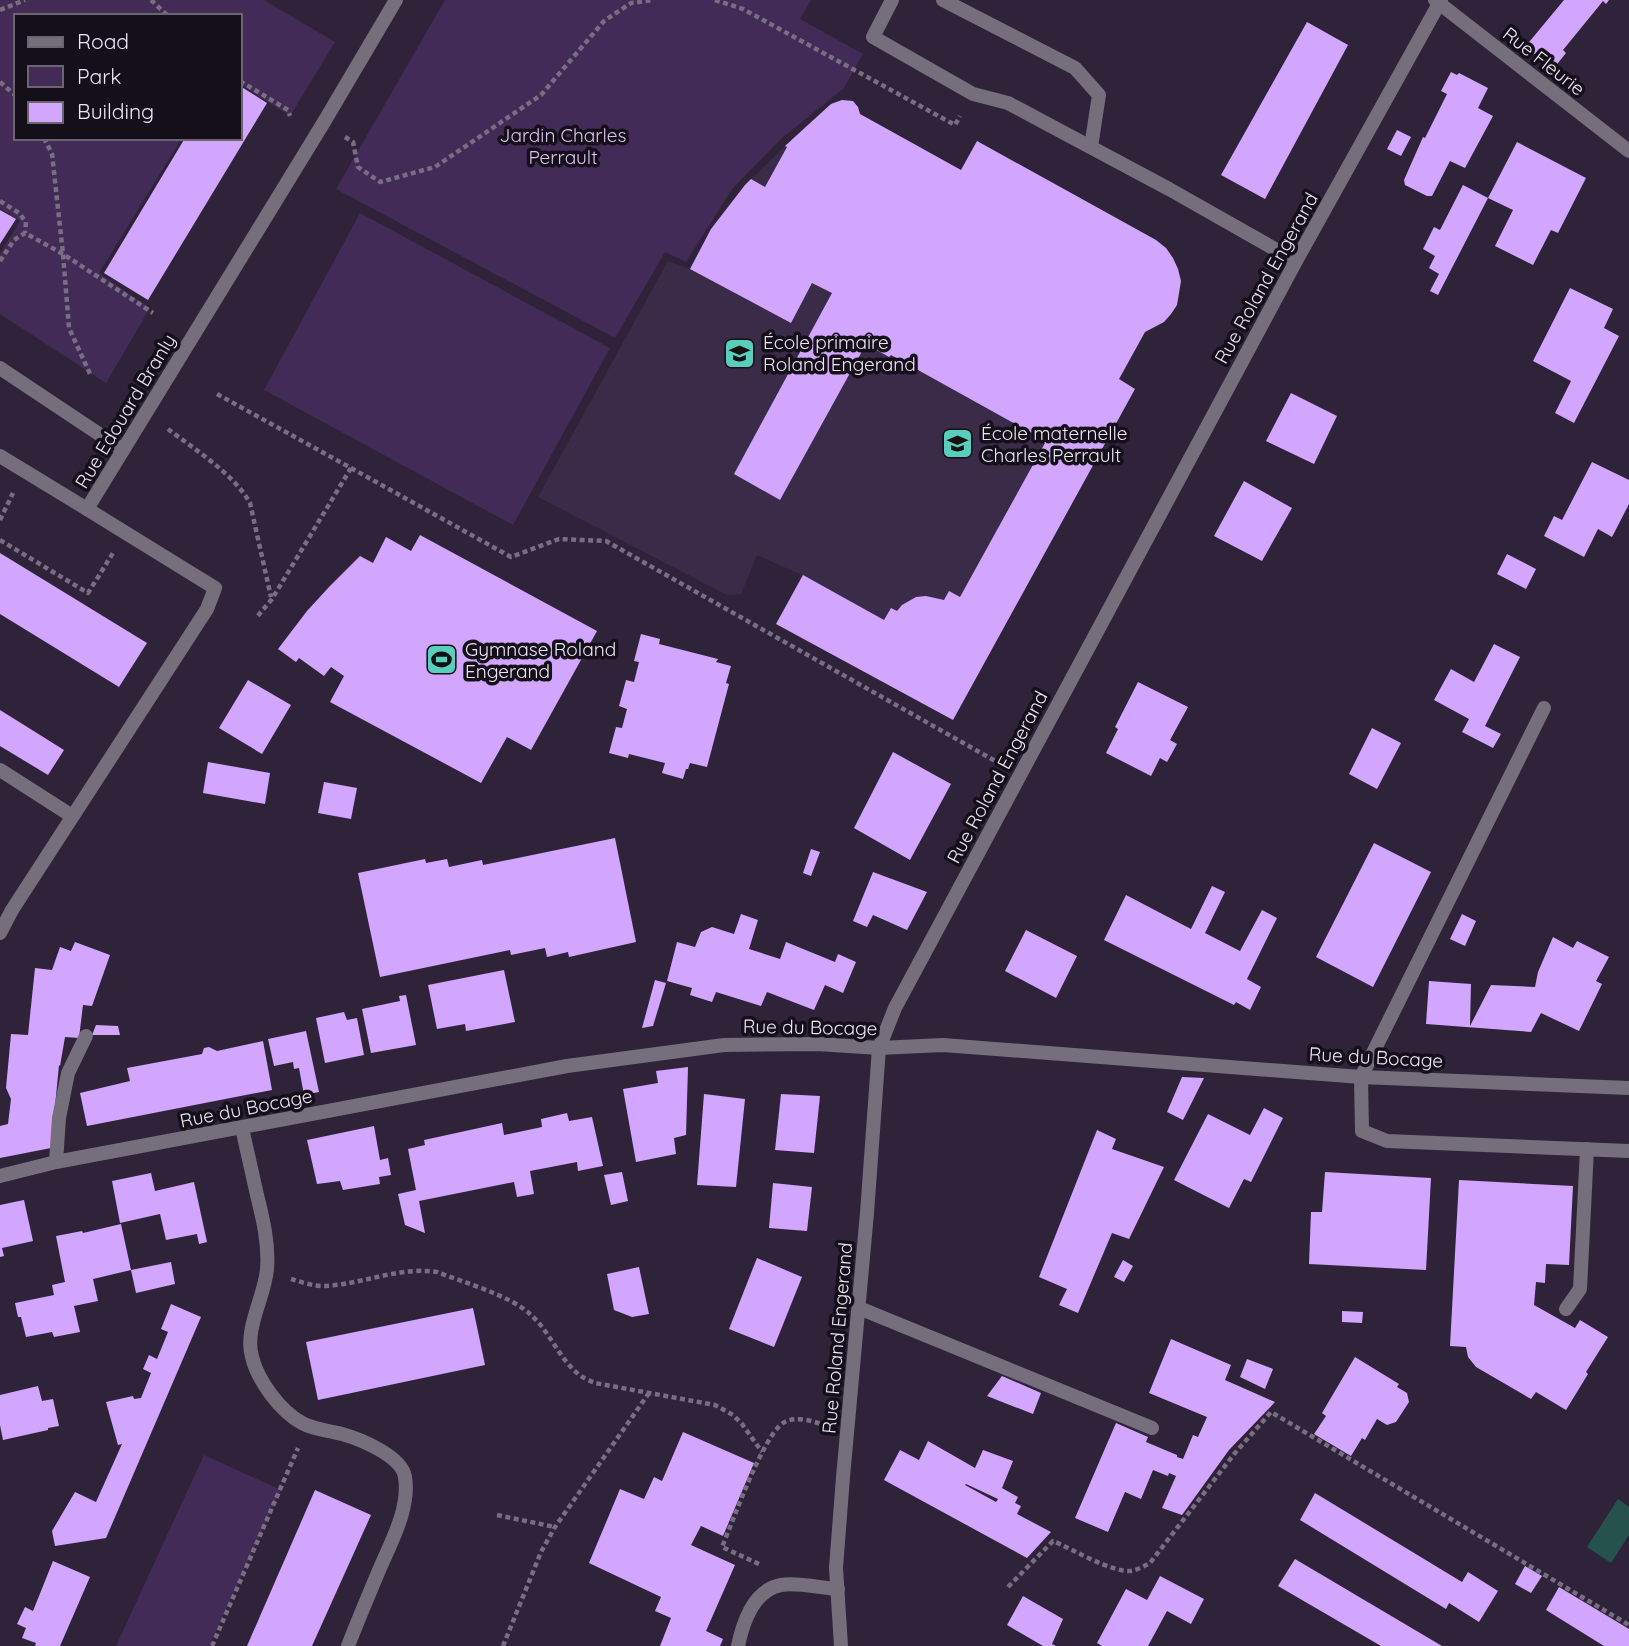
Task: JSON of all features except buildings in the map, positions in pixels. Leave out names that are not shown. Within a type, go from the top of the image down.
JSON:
[{"type":"street","name":"Rue Edouard Branly","points":[[0,933],[72,816],[207,609],[215,588],[87,509],[396,0]]},
{"type":"street","points":[[892,0],[873,37],[973,94],[1008,103],[1296,261]]},
{"type":"street","points":[[943,0],[1075,68],[1099,95],[1091,147]]},
{"type":"street","name":"Rue Fleurie","points":[[1438,1],[1629,152]]},
{"type":"street","name":"Rue Roland Engerand","points":[[841,1646],[836,1568],[879,1048],[902,996],[1438,1]]},
{"type":"street","points":[[0,368],[123,450]]},
{"type":"street","points":[[0,456],[87,509]]},
{"type":"street","points":[[1544,708],[1361,1077],[1362,1131],[1387,1141],[1629,1151]]},
{"type":"street","points":[[0,770],[72,816]]},
{"type":"street","points":[[56,1162],[59,1118],[68,1073],[86,1036]]},
{"type":"street","name":"Rue du Bocage","points":[[0,1175],[56,1162],[567,1066],[724,1045],[817,1044],[879,1048],[943,1045],[1361,1077],[1629,1088]]},
{"type":"street","points":[[242,1128],[266,1231],[267,1269],[251,1331],[251,1355],[262,1381],[289,1414],[319,1431],[340,1433],[381,1450],[396,1461],[405,1474],[404,1500],[399,1522],[348,1646]]},
{"type":"street","points":[[1566,1309],[1580,1289],[1587,1149]]},
{"type":"street","points":[[859,1308],[1152,1428]]},
{"type":"street","points":[[738,1646],[740,1632],[748,1614],[760,1597],[772,1588],[784,1584],[838,1590]]},
{"type":"path","points":[[0,10],[24,0]]},
{"type":"path","points":[[151,0],[167,14]]},
{"type":"path","points":[[336,131],[353,142],[358,167],[380,182],[435,167],[541,95],[604,22],[630,1],[653,0]]},
{"type":"path","points":[[715,0],[743,9],[955,125],[973,94]]},
{"type":"path","points":[[0,82],[14,94]]},
{"type":"path","points":[[242,82],[288,110],[290,116]]},
{"type":"path","points":[[45,140],[52,154],[64,254],[69,328],[91,376]]},
{"type":"path","points":[[0,201],[19,213],[26,222],[25,233]]},
{"type":"path","points":[[25,233],[64,254],[153,313]]},
{"type":"path","points":[[0,261],[14,240],[25,233]]},
{"type":"path","points":[[217,394],[511,557],[559,539],[606,541],[998,762],[1003,769]]},
{"type":"path","points":[[167,428],[244,492],[250,503],[272,598]]},
{"type":"path","points":[[256,618],[272,598],[351,468]]},
{"type":"path","points":[[0,520],[6,509]]},
{"type":"path","points":[[0,540],[88,593],[126,533]]},
{"type":"path","points":[[267,1269],[292,1280],[324,1286],[404,1272],[437,1272],[516,1303],[528,1311],[570,1366],[581,1376],[595,1383],[715,1405],[733,1415],[762,1452]]},
{"type":"path","points":[[503,1646],[541,1552],[555,1527],[649,1393]]},
{"type":"path","points":[[1008,1587],[1054,1541],[1094,1561],[1126,1571],[1150,1563],[1235,1453],[1271,1412],[1629,1625]]},
{"type":"path","points":[[807,1587],[722,1547],[762,1452],[784,1422],[799,1419],[816,1422],[847,1436]]},
{"type":"path","points":[[212,1646],[308,1426]]},
{"type":"path","points":[[497,1515],[555,1527]]},
{"type":"shaded area","points":[[842,100],[853,101],[860,114],[960,170],[977,141],[1156,240],[1173,258],[1181,281],[1177,305],[1164,322],[1145,332],[1120,379],[1135,389],[953,720],[776,624],[802,575],[757,555],[741,594],[727,595],[538,497],[668,261],[690,269],[711,229],[745,185],[812,120],[831,104]]},
{"type":"shaded area","points":[[1618,1499],[1629,1507],[1629,1535],[1611,1563],[1587,1547]]},
{"type":"green space","points":[[0,0],[264,0],[335,42],[290,116],[242,85],[242,14],[14,14],[14,140],[181,140],[99,273],[150,308],[106,383],[0,314],[0,254],[20,221],[0,208]]},
{"type":"green space","name":"Jardin Charles Perrault","points":[[445,0],[811,0],[800,19],[863,54],[844,88],[782,138],[732,189],[686,262],[665,252],[615,338],[336,189]]},
{"type":"green space","points":[[360,213],[610,348],[513,525],[264,390]]},
{"type":"green space","points":[[204,1455],[281,1490],[209,1646],[116,1646]]},
{"type":"place","name":"École primaire Roland Engerand","points":[[740,353]]},
{"type":"place","name":"École maternelle Charles Perrault","points":[[958,444]]},
{"type":"place","name":"Gymnase Roland Engerand","points":[[442,660]]}]
